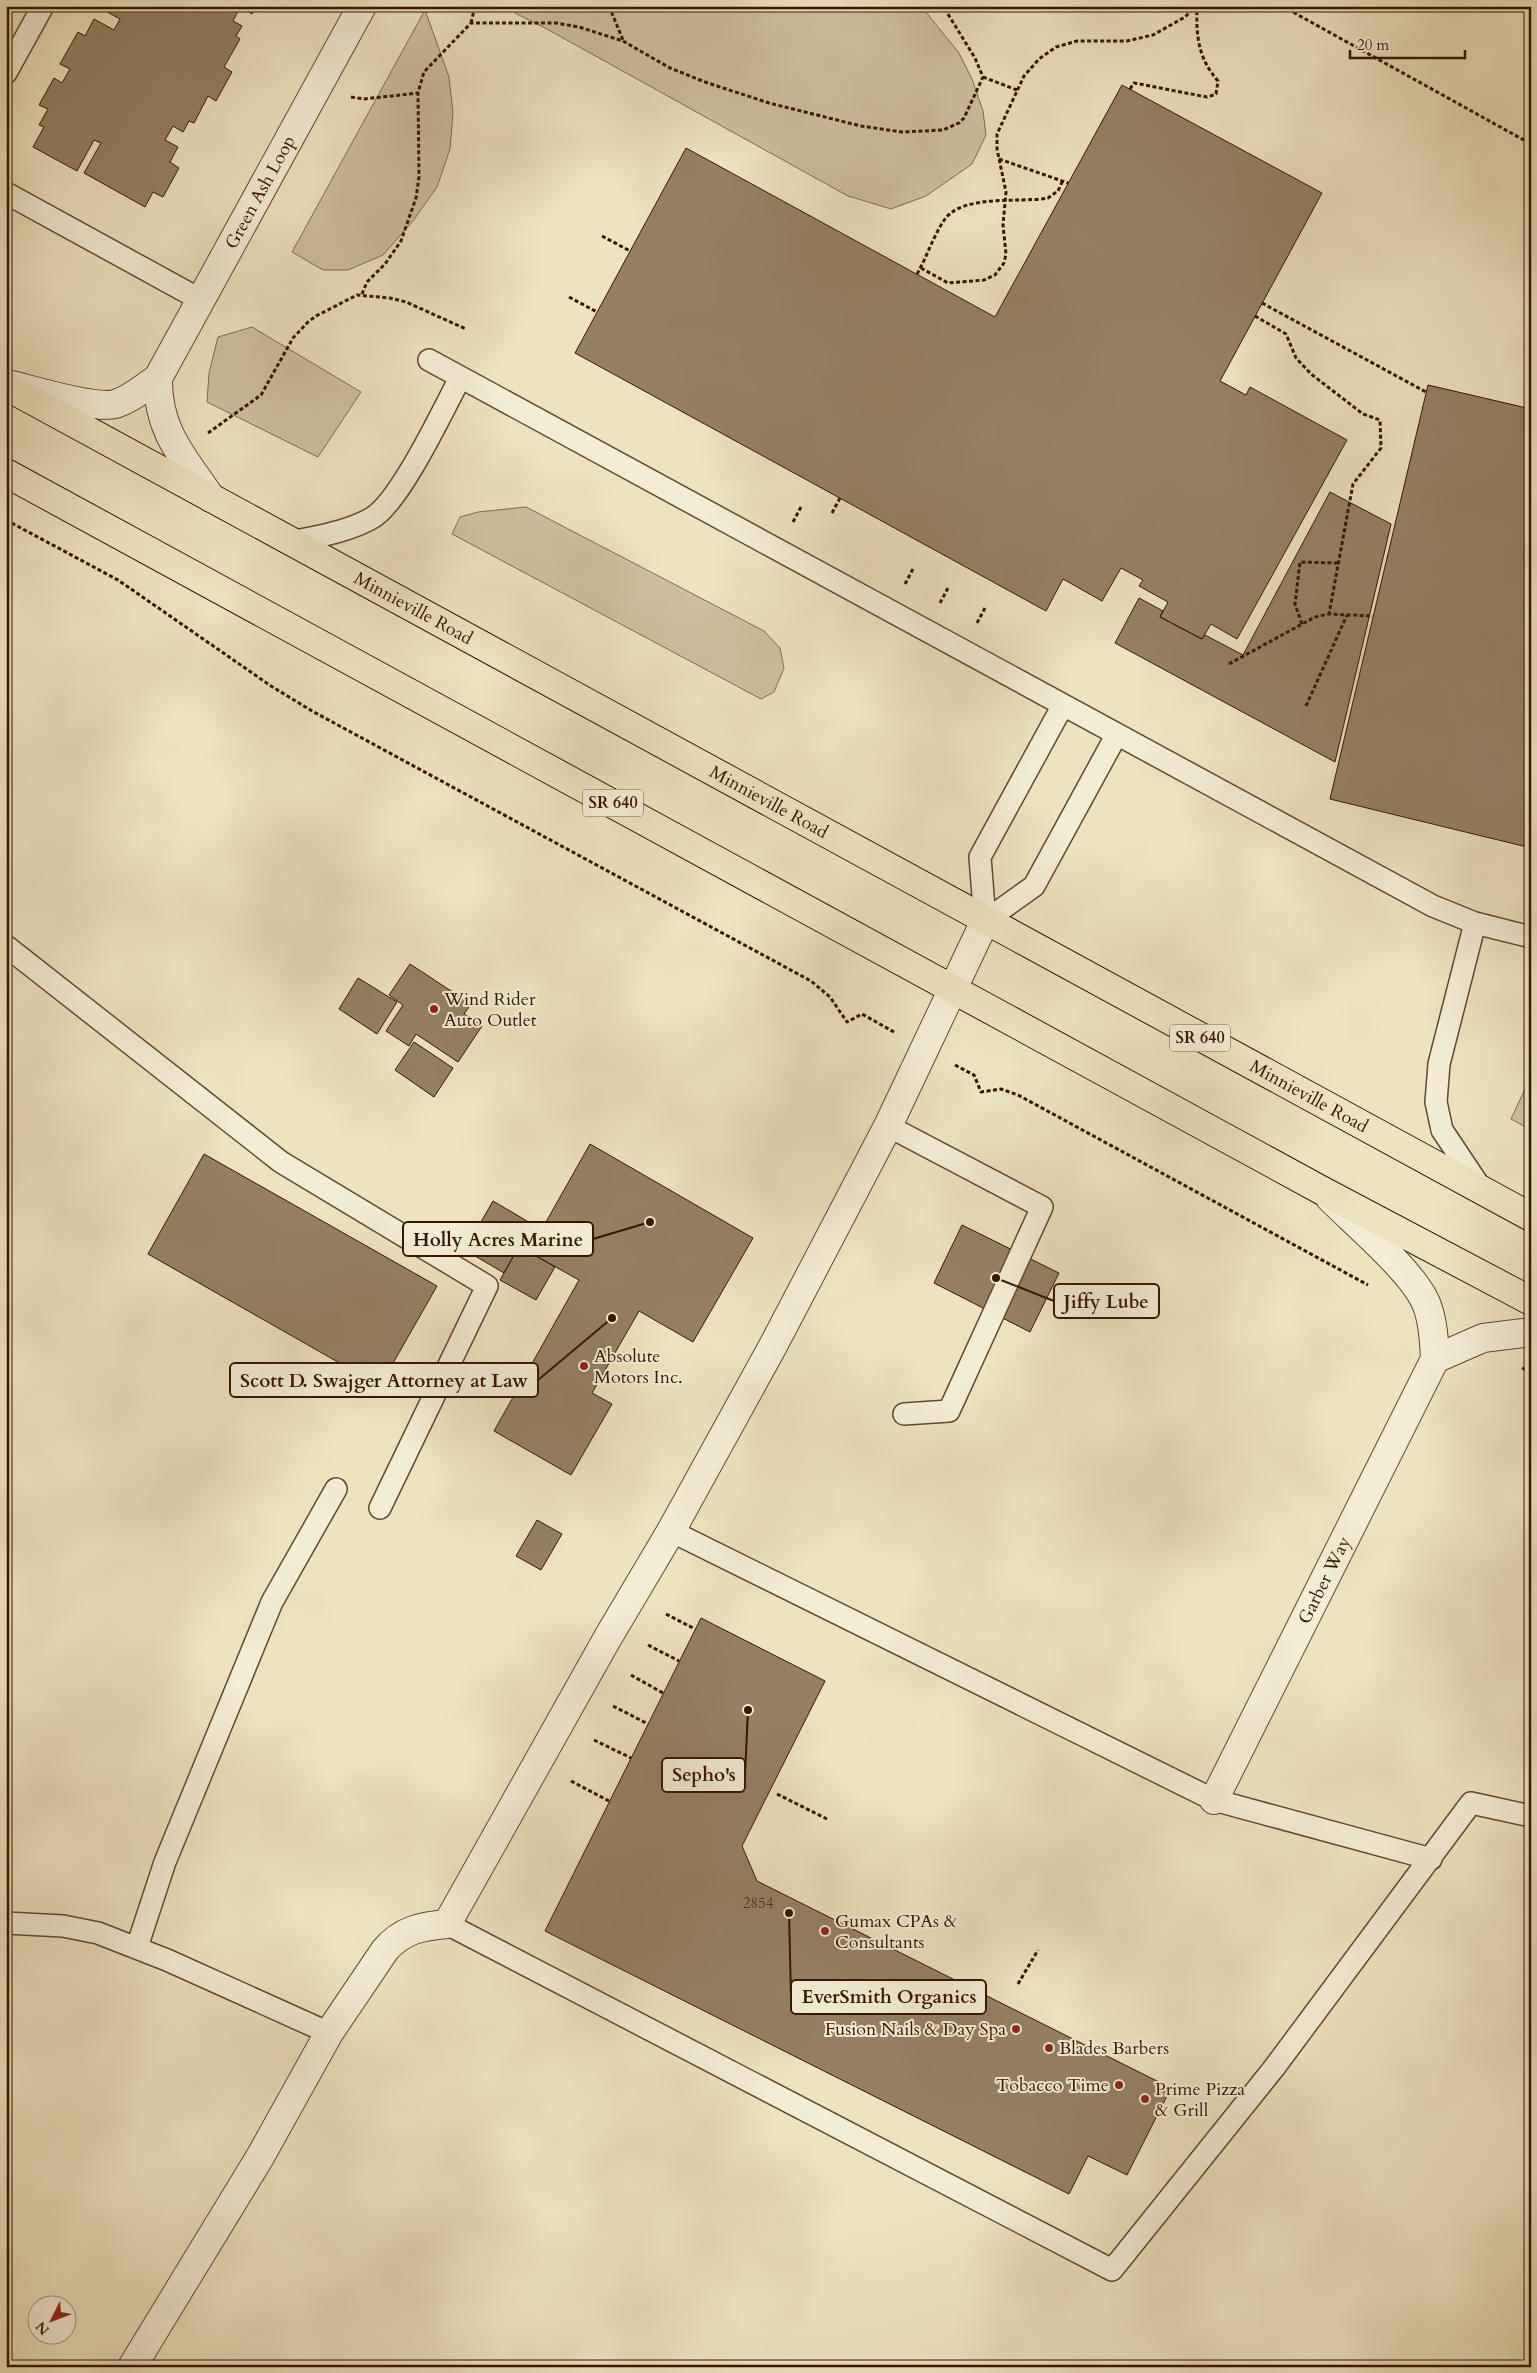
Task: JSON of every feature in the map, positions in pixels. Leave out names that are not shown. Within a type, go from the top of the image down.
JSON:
[{"type":"main road","name":"Minnieville Road","points":[[6,385],[985,921],[1531,1217]]},
{"type":"main road","name":"SR 640","points":[[6,473],[1321,1190],[1531,1301]]},
{"type":"street","name":"Green Ash Loop","points":[[6,385],[87,402],[114,404],[136,395],[158,378],[362,6]]},
{"type":"street","points":[[158,378],[158,398],[167,430],[211,498]]},
{"type":"street","points":[[132,2367],[260,2157],[329,2033],[385,1950],[394,1939],[422,1926],[448,1924],[607,1639],[671,1531],[774,1344],[888,1126],[985,921]]},
{"type":"street","points":[[1321,1190],[1413,1280],[1426,1303],[1435,1359],[1483,1338],[1531,1332]]},
{"type":"street","name":"Garber Way","points":[[1214,1800],[1435,1359]]},
{"type":"lane","points":[[6,73],[42,6]]},
{"type":"lane","points":[[6,193],[201,300]]},
{"type":"lane","points":[[429,360],[1433,906],[1475,923],[1531,938]]},
{"type":"lane","points":[[292,542],[364,522],[386,507],[401,485],[460,378]]},
{"type":"lane","points":[[985,921],[980,857],[1063,705]]},
{"type":"lane","points":[[985,921],[1034,886],[1117,734]]},
{"type":"lane","points":[[1475,923],[1439,1064],[1436,1102],[1442,1130],[1484,1192]]},
{"type":"lane","points":[[6,946],[281,1162],[487,1286],[380,1508]]},
{"type":"lane","points":[[888,1126],[1042,1207],[948,1411],[904,1414]]},
{"type":"lane","points":[[137,1947],[165,1862],[272,1602],[336,1488]]},
{"type":"lane","points":[[671,1531],[1214,1800],[1431,1859]]},
{"type":"lane","points":[[448,1924],[1112,2270],[1274,2068],[1472,1803],[1531,1816]]},
{"type":"lane","points":[[6,1923],[64,1926],[98,1933],[137,1947],[329,2033]]},
{"type":"path","points":[[362,294],[364,286],[385,264],[401,241],[416,198],[419,177],[418,93],[424,72],[471,23],[475,6]]},
{"type":"path","points":[[609,6],[623,41]]},
{"type":"path","points":[[943,6],[975,58],[983,77],[1017,90]]},
{"type":"path","points":[[1130,89],[1134,83],[1207,97],[1216,94],[1218,81],[1206,65],[1197,40],[1196,6]]},
{"type":"path","points":[[921,268],[948,283],[984,280],[995,275],[1006,257],[1003,225],[1006,200],[997,134],[1017,90],[1033,64],[1056,47],[1086,40],[1127,41],[1153,34],[1173,24],[1196,6]]},
{"type":"path","points":[[1282,6],[1531,144]]},
{"type":"path","points":[[471,23],[556,23],[579,26],[623,41],[670,68],[769,104],[861,126],[902,132],[943,130],[959,123],[968,111],[983,77]]},
{"type":"path","points":[[345,95],[364,99],[418,93]]},
{"type":"path","points":[[999,158],[1068,183]]},
{"type":"path","points":[[917,274],[945,220],[953,212],[976,204],[1048,198],[1058,191],[1063,180]]},
{"type":"path","points":[[602,236],[630,251]]},
{"type":"path","points":[[207,433],[260,395],[293,338],[308,322],[316,316],[362,294],[406,302],[466,329]]},
{"type":"path","points":[[569,297],[597,312]]},
{"type":"path","points":[[1262,303],[1426,392]]},
{"type":"path","points":[[1255,316],[1286,334],[1296,358],[1311,374],[1363,414],[1380,420],[1381,448],[1354,481],[1329,614]]},
{"type":"path","points":[[832,513],[840,498]]},
{"type":"path","points":[[6,520],[124,584],[271,686],[312,711],[811,981],[830,997],[847,1022],[862,1014]]},
{"type":"path","points":[[1302,624],[1295,604],[1300,562],[1338,563]]},
{"type":"path","points":[[1228,664],[1315,617],[1329,614],[1373,616]]},
{"type":"path","points":[[1306,706],[1347,615]]},
{"type":"path","points":[[974,1075],[982,1092],[1001,1090],[1018,1095],[1371,1286]]},
{"type":"path","points":[[666,1614],[695,1629]]},
{"type":"path","points":[[648,1645],[679,1661]]},
{"type":"path","points":[[631,1675],[664,1693]]},
{"type":"path","points":[[613,1706],[648,1724]]},
{"type":"path","points":[[594,1740],[631,1758]]},
{"type":"path","points":[[571,1781],[609,1801]]},
{"type":"path","points":[[777,1794],[827,1819]]},
{"type":"path","points":[[1018,1984],[1038,1950]]},
{"type":"shaded area","points":[[511,6],[921,6],[959,53],[972,79],[983,111],[986,135],[972,164],[926,196],[891,209],[848,196],[515,13]]},
{"type":"shaded area","points":[[425,10],[449,77],[453,113],[450,149],[437,187],[413,221],[383,255],[348,270],[323,270],[292,252]]},
{"type":"shaded area","points":[[252,327],[361,392],[318,457],[207,402],[209,373],[218,337]]},
{"type":"shaded area","points":[[526,507],[764,631],[780,648],[784,668],[774,692],[761,699],[452,534],[460,517],[478,512]]},
{"type":"shaded area","points":[[1531,1076],[1531,1130],[1511,1119]]},
{"type":"building","points":[[101,6],[257,6],[252,14],[240,7],[233,21],[242,26],[236,36],[240,39],[224,67],[232,72],[216,101],[208,96],[194,123],[189,121],[183,132],[173,126],[165,140],[178,147],[170,162],[179,168],[163,197],[153,192],[145,207],[84,173],[101,143],[94,140],[77,171],[33,147],[44,127],[39,125],[48,109],[39,105],[54,78],[62,83],[70,69],[60,64],[78,32],[85,36],[94,19],[114,30],[120,19],[100,8]]},
{"type":"building","points":[[1122,85],[1322,193],[1220,381],[1246,395],[1250,387],[1347,440],[1237,639],[1211,624],[1202,639],[1160,617],[1168,602],[1139,586],[1143,580],[1121,568],[1102,601],[1063,579],[1046,611],[575,353],[686,148],[995,317]]},
{"type":"building","points":[[1428,385],[1531,409],[1531,848],[1330,799]]},
{"type":"building","points":[[1330,492],[1391,524],[1335,762],[1115,643],[1139,598],[1163,611],[1160,617],[1202,639],[1205,635],[1243,655]]},
{"type":"building","name":"Wind Rider Auto Outlet","points":[[410,964],[471,1004],[464,1014],[482,1026],[458,1062],[416,1034],[409,1046],[386,1031],[403,1005],[389,995]]},
{"type":"building","points":[[358,978],[397,1002],[377,1034],[339,1009]]},
{"type":"building","points":[[414,1042],[453,1068],[434,1097],[395,1070]]},
{"type":"building","points":[[590,1144],[753,1238],[693,1342],[639,1311],[592,1393],[612,1404],[571,1475],[494,1431],[579,1280],[529,1252]]},
{"type":"building","points":[[204,1154],[437,1286],[380,1386],[148,1254]]},
{"type":"building","points":[[493,1201],[532,1224],[504,1273],[465,1250]]},
{"type":"building","points":[[962,1225],[1059,1273],[1030,1332],[934,1283]]},
{"type":"building","points":[[519,1246],[555,1267],[536,1300],[500,1280]]},
{"type":"building","points":[[537,1520],[562,1534],[541,1570],[516,1556]]},
{"type":"building","points":[[701,1618],[825,1681],[742,1846],[757,1881],[1171,2088],[1127,2175],[1088,2156],[1069,2194],[545,1931]]},
{"type":"place","name":"Wind Rider Auto Outlet","points":[[434,1009]]},
{"type":"place","name":"Holly Acres Marine","points":[[650,1222]]},
{"type":"place","name":"Jiffy Lube","points":[[996,1278]]},
{"type":"place","name":"Scott D. Swajger Attorney at Law","points":[[612,1318]]},
{"type":"place","name":"Absolute Motors Inc.","points":[[584,1366]]},
{"type":"place","name":"Sepho's","points":[[748,1710]]},
{"type":"place","name":"EverSmith Organics","points":[[789,1913]]},
{"type":"place","name":"Gumax CPAs & Consultants","points":[[825,1931]]},
{"type":"place","name":"Fusion Nails & Day Spa","points":[[1016,2029]]},
{"type":"place","name":"Blades Barbers","points":[[1049,2048]]},
{"type":"place","name":"Tobacco Time","points":[[1119,2085]]},
{"type":"place","name":"Prime Pizza & Grill","points":[[1145,2099]]}]
